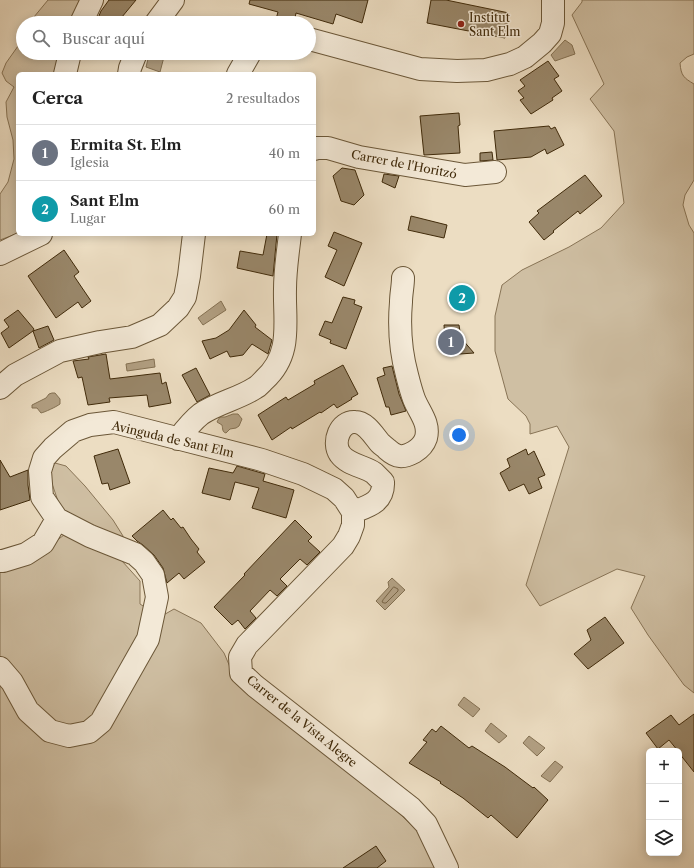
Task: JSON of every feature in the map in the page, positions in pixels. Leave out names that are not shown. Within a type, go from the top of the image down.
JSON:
[{"type":"street","points":[[84,16],[92,0]]},
{"type":"street","points":[[161,16],[173,0]]},
{"type":"street","points":[[316,41],[420,69],[457,71],[486,70],[510,64],[525,57],[542,43],[550,34],[553,22],[553,0]]},
{"type":"street","points":[[65,72],[68,60]]},
{"type":"street","points":[[129,72],[133,60]]},
{"type":"street","points":[[239,72],[246,60]]},
{"type":"street","name":"Carrer de l'Horitzó","points":[[316,148],[328,148],[359,157],[465,175],[495,172]]},
{"type":"street","points":[[0,254],[37,236]]},
{"type":"street","points":[[0,388],[15,375],[60,351],[132,337],[160,325],[178,308],[185,298],[190,276],[194,236]]},
{"type":"street","points":[[178,439],[190,424],[200,415],[214,406],[256,387],[277,365],[283,350],[285,336],[285,288],[290,236]]},
{"type":"street","points":[[353,512],[370,505],[378,499],[383,489],[383,482],[374,473],[351,463],[341,455],[336,447],[337,437],[343,427],[355,422],[363,425],[394,455],[401,457],[409,455],[418,449],[426,440],[427,428],[414,399],[406,374],[403,353],[400,321],[403,278]]},
{"type":"street","name":"Avinguda de Sant Elm","points":[[0,668],[12,682],[28,711],[50,731],[69,736],[89,732],[101,722],[148,639],[157,597],[153,575],[144,562],[135,554],[90,536],[57,519],[42,497],[40,472],[44,458],[73,431],[90,425],[114,422],[262,460],[303,474],[334,489],[344,498],[353,512]]},
{"type":"street","name":"Carrer de la Vista Alegre","points":[[353,512],[353,525],[343,546],[247,644],[240,657],[241,673],[255,686],[411,808],[426,824],[447,868]]},
{"type":"street","points":[[0,560],[4,561],[26,554],[42,543],[57,519]]},
{"type":"shaded area","points":[[48,0],[80,0],[73,16],[35,16]]},
{"type":"shaded area","points":[[582,0],[694,0],[694,54],[687,57],[680,63],[681,71],[684,76],[694,84],[694,180],[685,195],[683,205],[689,225],[694,233],[694,693],[684,685],[648,635],[631,608],[645,576],[617,569],[540,606],[526,585],[569,447],[557,426],[530,434],[530,424],[526,416],[508,399],[495,351],[495,316],[502,285],[522,270],[569,247],[601,228],[624,203],[614,131],[590,99],[604,84],[572,15]]},
{"type":"shaded area","points":[[16,49],[16,60],[58,60],[55,72],[16,72],[16,234],[0,240],[0,194],[8,182],[14,159],[13,140],[7,117],[6,102],[14,87],[6,81],[2,73],[6,63]]},
{"type":"shaded area","points":[[55,463],[66,466],[85,486],[113,520],[123,536],[122,561],[140,581],[140,604],[160,617],[174,609],[201,623],[224,653],[233,674],[252,696],[376,792],[416,829],[439,868],[0,868],[0,565],[48,547],[64,535],[58,501],[49,475]]},
{"type":"water","points":[[565,40],[572,45],[575,54],[555,61],[551,55]]},
{"type":"water","points":[[148,60],[163,60],[160,72],[146,67]]},
{"type":"water","points":[[221,301],[226,310],[203,325],[198,318]]},
{"type":"water","points":[[154,359],[155,367],[127,371],[126,364]]},
{"type":"water","points":[[52,393],[55,393],[60,399],[60,404],[41,413],[37,408],[32,408],[32,405],[46,398]]},
{"type":"water","points":[[238,414],[242,419],[239,426],[230,429],[225,433],[222,425],[217,422],[220,417]]},
{"type":"water","points":[[392,578],[405,590],[385,610],[376,601],[389,587],[388,582]]},
{"type":"water","points":[[464,697],[480,709],[473,717],[458,705]]},
{"type":"water","points":[[491,723],[507,736],[499,743],[485,731]]},
{"type":"water","points":[[529,736],[545,748],[537,756],[523,743]]},
{"type":"water","points":[[555,761],[563,767],[550,782],[541,776]]},
{"type":"building","points":[[109,0],[136,0],[123,16],[99,16]]},
{"type":"building","points":[[250,0],[368,0],[362,23],[336,14],[333,24],[316,19],[316,16],[306,16],[296,13],[295,16],[277,16],[278,12],[249,4]]},
{"type":"building","points":[[431,0],[446,0],[509,13],[505,38],[427,23]]},
{"type":"building","points":[[548,61],[559,76],[554,79],[562,91],[552,98],[553,100],[531,114],[520,100],[524,98],[518,91],[525,86],[520,80]]},
{"type":"building","points":[[459,113],[460,125],[458,126],[460,153],[424,155],[420,116]]},
{"type":"building","points":[[549,126],[551,129],[555,127],[564,145],[547,154],[545,149],[531,157],[497,160],[494,131]]},
{"type":"building","points":[[492,152],[493,160],[480,161],[480,153]]},
{"type":"building","points":[[342,168],[355,170],[364,195],[354,205],[341,201],[333,176]]},
{"type":"building","points":[[384,174],[399,176],[395,188],[382,182]]},
{"type":"building","points":[[585,175],[602,196],[580,214],[578,211],[544,240],[529,222],[539,213],[537,211]]},
{"type":"building","points":[[411,216],[447,225],[444,238],[408,230]]},
{"type":"building","points":[[334,232],[362,243],[344,286],[325,277],[337,250],[328,246]]},
{"type":"building","points":[[267,236],[277,236],[273,276],[237,268],[240,251],[263,255]]},
{"type":"building","points":[[64,250],[79,272],[74,276],[91,301],[82,308],[78,302],[56,318],[28,276]]},
{"type":"building","points":[[343,297],[355,300],[354,304],[362,307],[346,349],[330,343],[331,340],[319,335],[325,321],[332,323]]},
{"type":"building","points":[[18,310],[34,329],[9,348],[1,333],[9,327],[4,320]]},
{"type":"building","points":[[244,310],[256,325],[255,327],[272,340],[268,354],[252,344],[243,355],[230,357],[227,351],[210,359],[202,341],[216,338],[229,330]]},
{"type":"building","points":[[444,325],[459,325],[461,338],[474,353],[446,355]]},
{"type":"building","points":[[48,326],[54,340],[39,348],[33,331]]},
{"type":"building","points":[[106,354],[110,379],[160,373],[162,384],[166,382],[171,403],[149,407],[147,395],[109,398],[110,402],[88,405],[82,377],[78,378],[73,361],[89,359],[88,357]]},
{"type":"building","points":[[343,365],[358,394],[337,408],[334,404],[292,429],[291,427],[272,440],[258,415],[286,397],[288,400],[315,384],[314,381]]},
{"type":"building","points":[[392,366],[399,394],[406,411],[391,415],[389,407],[386,407],[377,378],[385,375],[383,368]]},
{"type":"building","points":[[196,368],[210,395],[197,402],[182,375]]},
{"type":"building","points":[[118,449],[130,483],[110,490],[108,483],[102,484],[94,456]]},
{"type":"building","points":[[526,449],[528,455],[534,451],[545,475],[538,478],[542,488],[529,494],[524,484],[509,491],[500,473],[510,467],[507,459]]},
{"type":"building","points":[[0,460],[10,477],[28,470],[30,500],[0,510]]},
{"type":"building","points":[[237,466],[265,474],[263,481],[294,490],[286,518],[252,508],[259,488],[235,482],[230,500],[202,493],[209,468],[233,473]]},
{"type":"building","points":[[163,510],[171,520],[173,518],[181,528],[183,527],[199,549],[197,552],[205,562],[184,579],[179,573],[167,583],[163,568],[154,555],[132,536]]},
{"type":"building","points":[[295,520],[312,537],[308,541],[320,552],[307,565],[300,559],[280,579],[287,586],[277,596],[270,590],[250,611],[256,618],[245,629],[238,620],[232,625],[214,607]]},
{"type":"building","points":[[605,617],[624,643],[588,669],[574,654],[591,640],[587,630]]},
{"type":"building","points":[[694,714],[694,772],[682,757],[682,748],[676,748],[669,740],[657,748],[646,733],[671,715],[679,725]]},
{"type":"building","points":[[441,726],[469,748],[472,746],[505,767],[533,788],[534,787],[548,800],[517,838],[491,815],[488,818],[463,798],[440,783],[441,782],[409,763],[427,742],[423,740],[432,729],[436,732]]},
{"type":"building","points":[[376,846],[386,861],[377,868],[343,868]]},
{"type":"place","name":"Institut Sant Elm","points":[[461,24]]},
{"type":"place","name":"Sant Elm","points":[[462,298]]},
{"type":"place","name":"Ermita St. Elm","points":[[451,342]]}]
